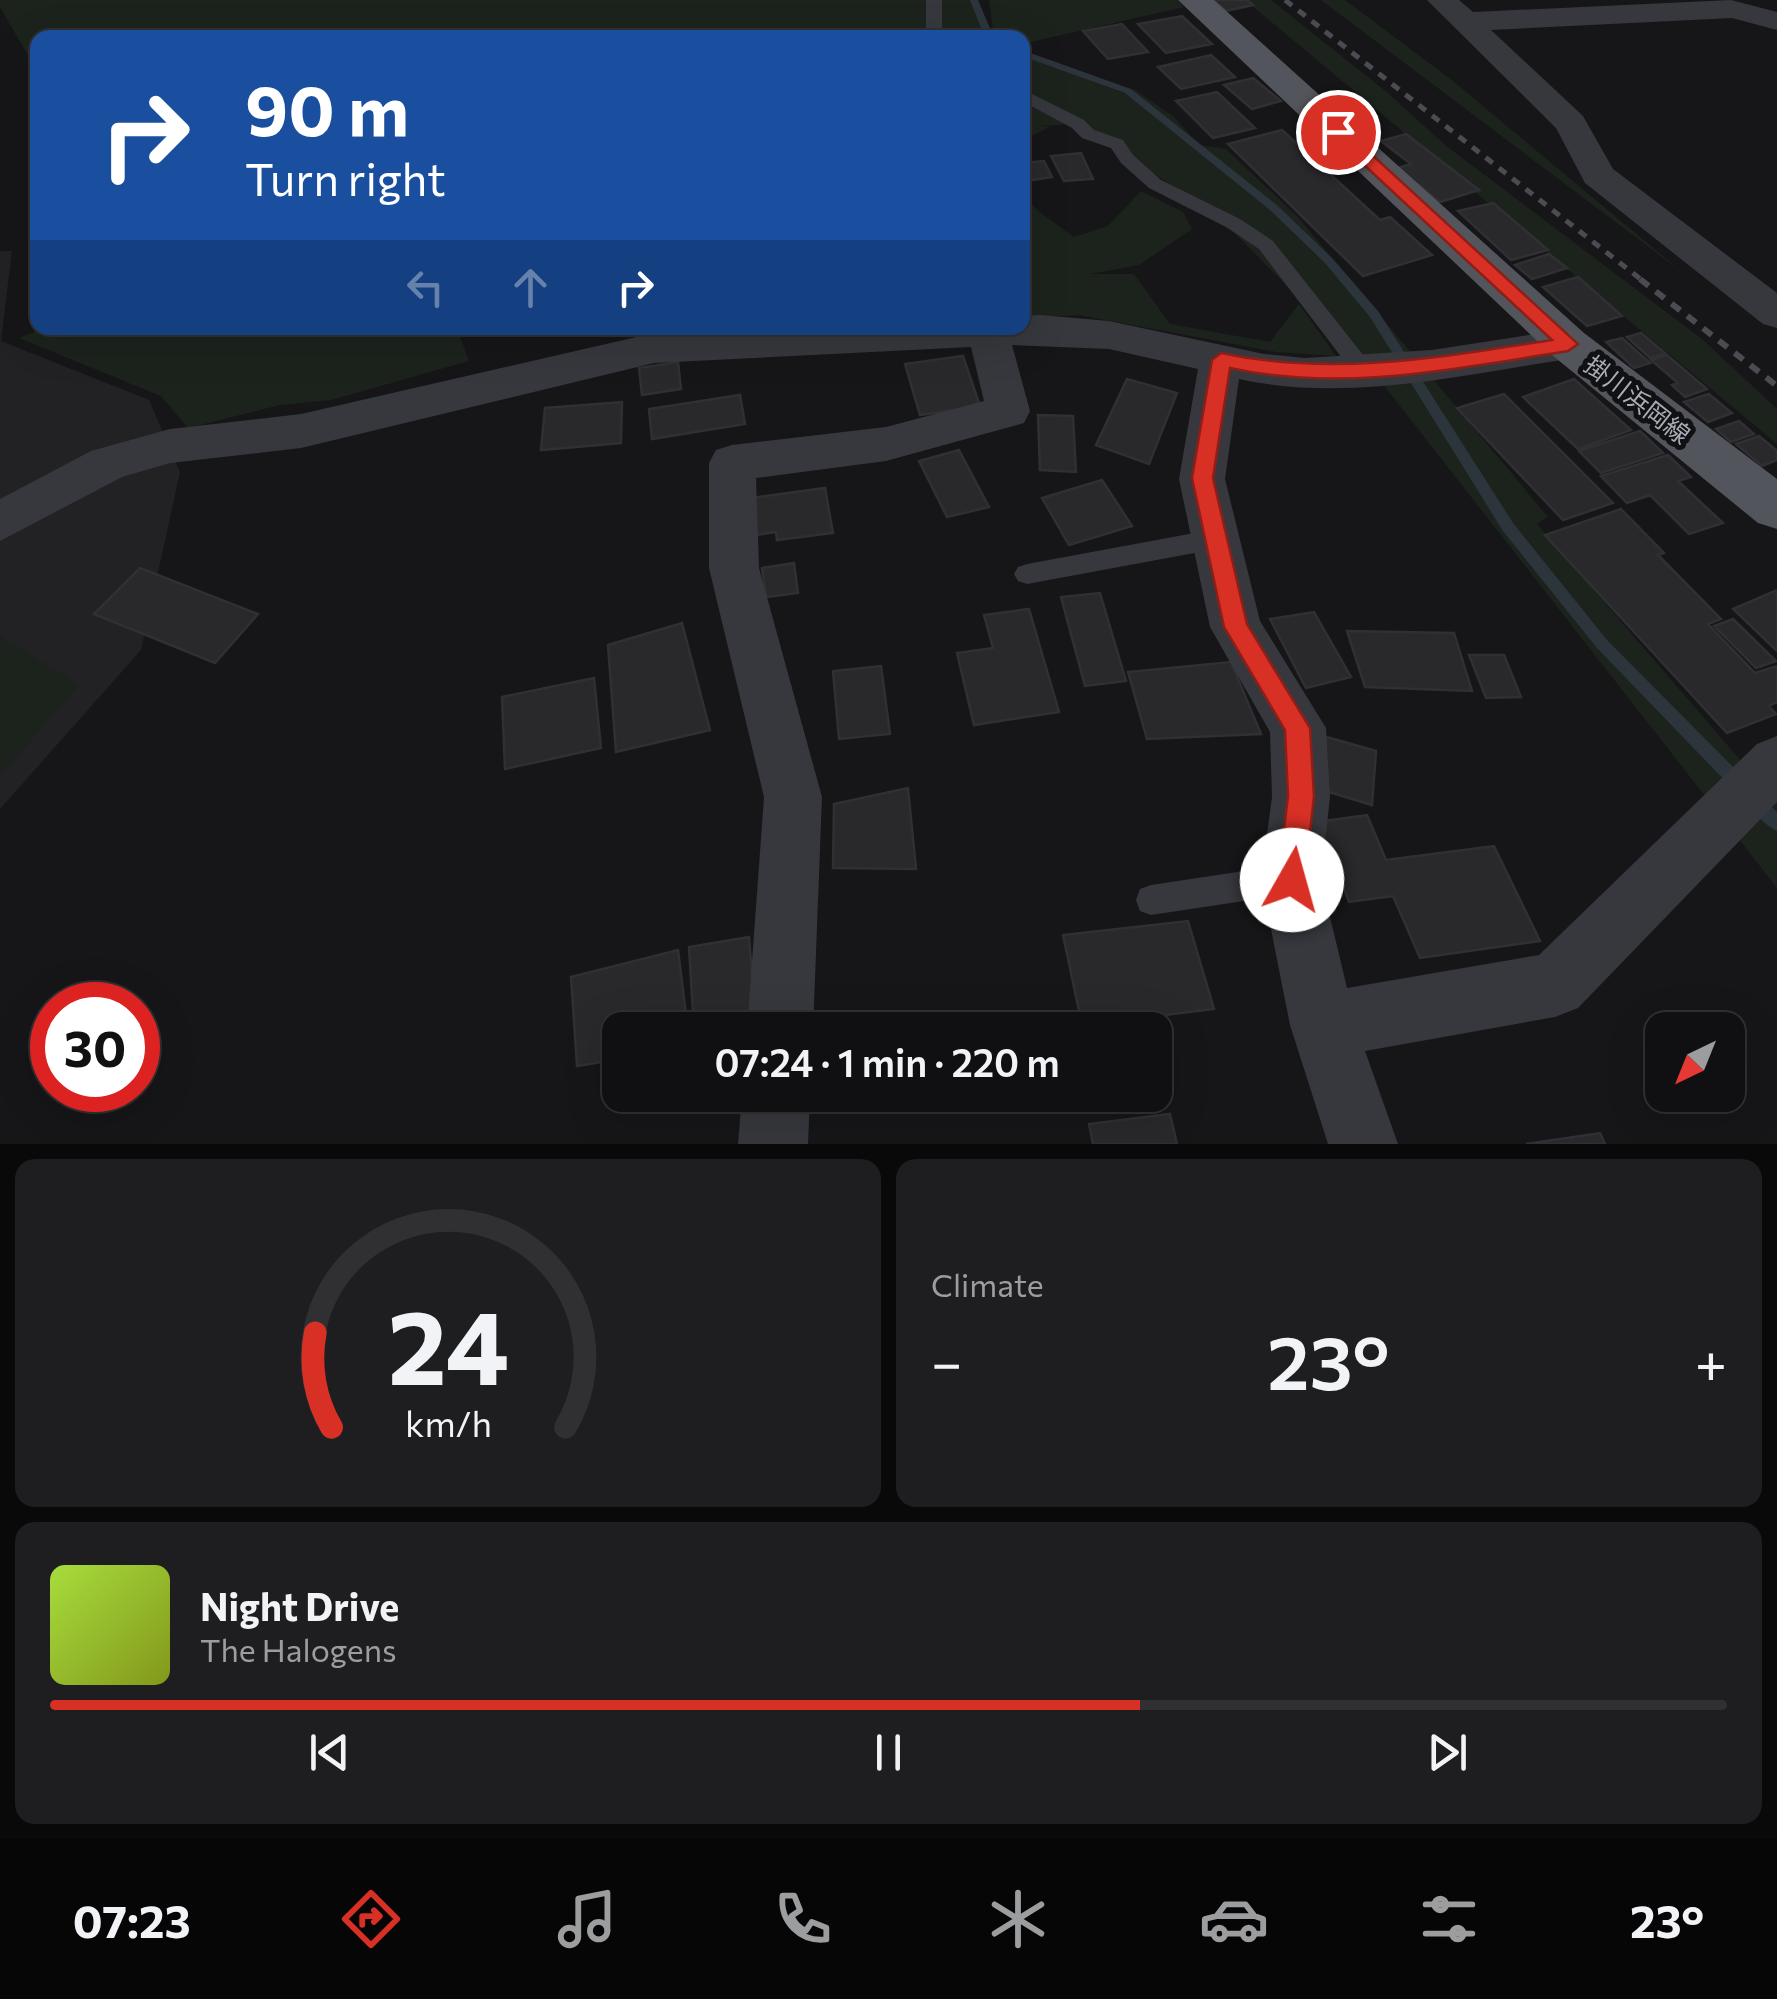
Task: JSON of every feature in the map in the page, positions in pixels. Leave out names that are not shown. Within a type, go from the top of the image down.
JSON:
[{"type":"main road","name":"掛川浜岡線","points":[[1194,0],[1568,344],[1777,508]]},
{"type":"street","points":[[1452,11],[1733,8],[1777,21]]},
{"type":"street","points":[[1452,11],[1570,123],[1598,175],[1771,303]]},
{"type":"street","points":[[1030,329],[1109,335],[1221,360],[1306,373],[1432,366],[1568,344]]},
{"type":"street","points":[[0,522],[107,464],[170,446],[302,430],[611,342],[654,348],[909,335]]},
{"type":"street","points":[[781,1012],[794,797],[734,568],[732,464],[886,444],[1008,412],[989,335]]},
{"type":"street","points":[[1221,360],[1202,478],[1236,627],[1298,728],[1301,796],[1292,880],[1324,1026],[1363,1144]]},
{"type":"street","points":[[1324,1026],[1555,986],[1753,788]]},
{"type":"street","points":[[773,1144],[775,1112]]},
{"type":"lane","points":[[934,0],[934,30]]},
{"type":"lane","points":[[1030,98],[1078,124],[1088,134],[1117,144],[1127,159],[1155,184],[1233,223],[1266,245],[1371,370]]},
{"type":"lane","points":[[1027,574],[1216,539]]},
{"type":"lane","points":[[1151,900],[1292,880]]},
{"type":"shaded area","points":[[0,0],[976,0],[983,30],[30,30],[30,58],[0,7]]},
{"type":"shaded area","points":[[989,0],[1177,0],[1184,7],[1030,42],[1030,30],[993,29]]},
{"type":"shaded area","points":[[1245,0],[1271,0],[1388,93],[1445,145],[1702,339],[1777,409],[1777,444]]},
{"type":"shaded area","points":[[1321,0],[1345,0],[1453,81],[1682,272]]},
{"type":"shaded area","points":[[1030,56],[1126,94],[1134,89],[1174,117],[1199,145],[1226,149],[1297,216],[1548,517],[1537,524],[1748,769],[1777,789],[1777,888],[1382,383],[1225,223],[1090,129],[1078,124],[1041,126],[1050,127],[1030,137]]},
{"type":"shaded area","points":[[1141,191],[1183,212],[1192,229],[1139,265],[1090,274],[1134,274],[1170,324],[1270,342],[1299,304],[1336,356],[1276,352],[1079,315],[1030,318],[1030,202],[1074,237],[1108,226]]},
{"type":"shaded area","points":[[0,251],[12,251],[1,341],[149,400],[180,472],[141,650],[0,809]]},
{"type":"shaded area","points":[[30,333],[460,335],[469,361],[331,400],[280,405],[188,428],[161,396],[19,338]]},
{"type":"shaded area","points":[[0,636],[79,685],[0,777]]},
{"type":"building","points":[[1213,0],[1247,0],[1253,5],[1226,11]]},
{"type":"building","points":[[1182,16],[1212,44],[1166,53],[1138,24]]},
{"type":"building","points":[[1122,24],[1148,52],[1108,59],[1083,31]]},
{"type":"building","points":[[1211,55],[1235,77],[1181,89],[1158,67]]},
{"type":"building","points":[[1253,78],[1281,101],[1252,109],[1224,85]]},
{"type":"building","points":[[1217,92],[1255,128],[1213,138],[1176,101]]},
{"type":"building","points":[[1282,130],[1380,220],[1390,217],[1432,255],[1363,276],[1228,144]]},
{"type":"building","points":[[1406,134],[1479,190],[1440,202],[1398,168],[1411,164],[1381,141]]},
{"type":"building","points":[[1081,153],[1093,179],[1064,181],[1051,156]]},
{"type":"building","points":[[1044,161],[1052,177],[1030,180],[1030,162]]},
{"type":"building","points":[[1493,203],[1548,250],[1511,260],[1458,211]]},
{"type":"building","points":[[1549,254],[1567,268],[1532,279],[1515,265]]},
{"type":"building","points":[[1578,277],[1622,316],[1587,326],[1543,287]]},
{"type":"building","points":[[1641,333],[1665,353],[1650,358],[1627,337]]},
{"type":"building","points":[[1622,338],[1650,363],[1634,368],[1606,342]]},
{"type":"building","points":[[1667,355],[1707,389],[1685,397],[1672,385],[1678,383],[1651,360]]},
{"type":"building","points":[[963,356],[980,406],[920,415],[905,364]]},
{"type":"building","points":[[678,362],[681,389],[642,395],[639,368]]},
{"type":"building","points":[[1127,379],[1177,393],[1149,464],[1096,445]]},
{"type":"building","points":[[1574,379],[1631,430],[1578,449],[1523,397]]},
{"type":"building","points":[[1504,394],[1613,503],[1563,520],[1457,408]]},
{"type":"building","points":[[1709,394],[1732,413],[1708,422],[1684,402]]},
{"type":"building","points":[[740,395],[745,424],[652,439],[649,409]]},
{"type":"building","points":[[622,402],[621,443],[541,450],[545,408]]},
{"type":"building","points":[[1038,415],[1073,416],[1076,472],[1040,470]]},
{"type":"building","points":[[1739,421],[1754,434],[1731,442],[1716,429]]},
{"type":"building","points":[[1640,431],[1663,453],[1601,473],[1579,451]]},
{"type":"building","points":[[1759,436],[1777,451],[1777,460],[1762,466],[1736,444]]},
{"type":"building","points":[[959,450],[989,507],[947,517],[919,461]]},
{"type":"building","points":[[1668,455],[1691,477],[1678,481],[1723,523],[1689,534],[1650,495],[1627,503],[1601,476]]},
{"type":"building","points":[[1102,480],[1132,526],[1069,545],[1042,498]]},
{"type":"building","points":[[825,488],[833,533],[777,540],[776,532],[756,535],[751,498]]},
{"type":"building","points":[[1621,509],[1664,553],[1658,555],[1721,619],[1708,624],[1755,673],[1777,666],[1777,702],[1769,706],[1776,714],[1727,733],[1545,535]]},
{"type":"building","points":[[794,563],[798,593],[766,597],[762,568]]},
{"type":"building","points":[[140,568],[258,614],[215,663],[94,614]]},
{"type":"building","points":[[1777,590],[1777,651],[1733,609]]},
{"type":"building","points":[[1100,593],[1126,681],[1085,686],[1061,597]]},
{"type":"building","points":[[1029,609],[1059,712],[974,725],[957,653],[993,648],[984,615]]},
{"type":"building","points":[[1314,612],[1351,677],[1306,688],[1270,619]]},
{"type":"building","points":[[1733,619],[1776,661],[1756,668],[1714,626]]},
{"type":"building","points":[[682,623],[710,730],[616,752],[608,645]]},
{"type":"building","points":[[1347,631],[1454,633],[1472,691],[1365,687]]},
{"type":"building","points":[[1469,655],[1504,655],[1521,697],[1486,698]]},
{"type":"building","points":[[1231,662],[1261,734],[1147,739],[1128,672]]},
{"type":"building","points":[[881,666],[890,734],[839,739],[833,671]]},
{"type":"building","points":[[594,678],[601,748],[505,769],[502,697]]},
{"type":"building","points":[[1323,736],[1376,751],[1372,805],[1319,789]]},
{"type":"building","points":[[908,788],[916,869],[833,868],[834,804]]},
{"type":"building","points":[[1367,815],[1386,860],[1494,846],[1540,941],[1420,958],[1393,896],[1349,902],[1317,822]]},
{"type":"building","points":[[1188,921],[1214,1009],[1172,1014],[1079,1012],[1063,935]]},
{"type":"building","points":[[749,937],[755,1012],[693,1012],[689,947]]},
{"type":"building","points":[[678,950],[686,1012],[602,1012],[602,1062],[577,1066],[571,977]]},
{"type":"building","points":[[1170,1114],[1177,1144],[1093,1144],[1089,1124]]},
{"type":"building","points":[[1600,1133],[1605,1144],[1526,1144]]},
{"type":"waterway","points":[[974,0],[987,30]]},
{"type":"waterway","points":[[1030,56],[1128,91],[1274,208],[1329,261],[1374,314],[1508,527],[1602,644],[1740,785]]},
{"type":"waterway","points":[[1755,801],[1777,823]]},
{"type":"railway","points":[[1285,0],[1643,281]]},
{"type":"railway","points":[[1640,279],[1777,386]]},
{"type":"route","points":[[1292,880],[1301,796],[1298,728],[1236,627],[1202,478],[1221,360],[1264,369],[1334,372],[1432,366],[1568,344],[1338,132]]}]
